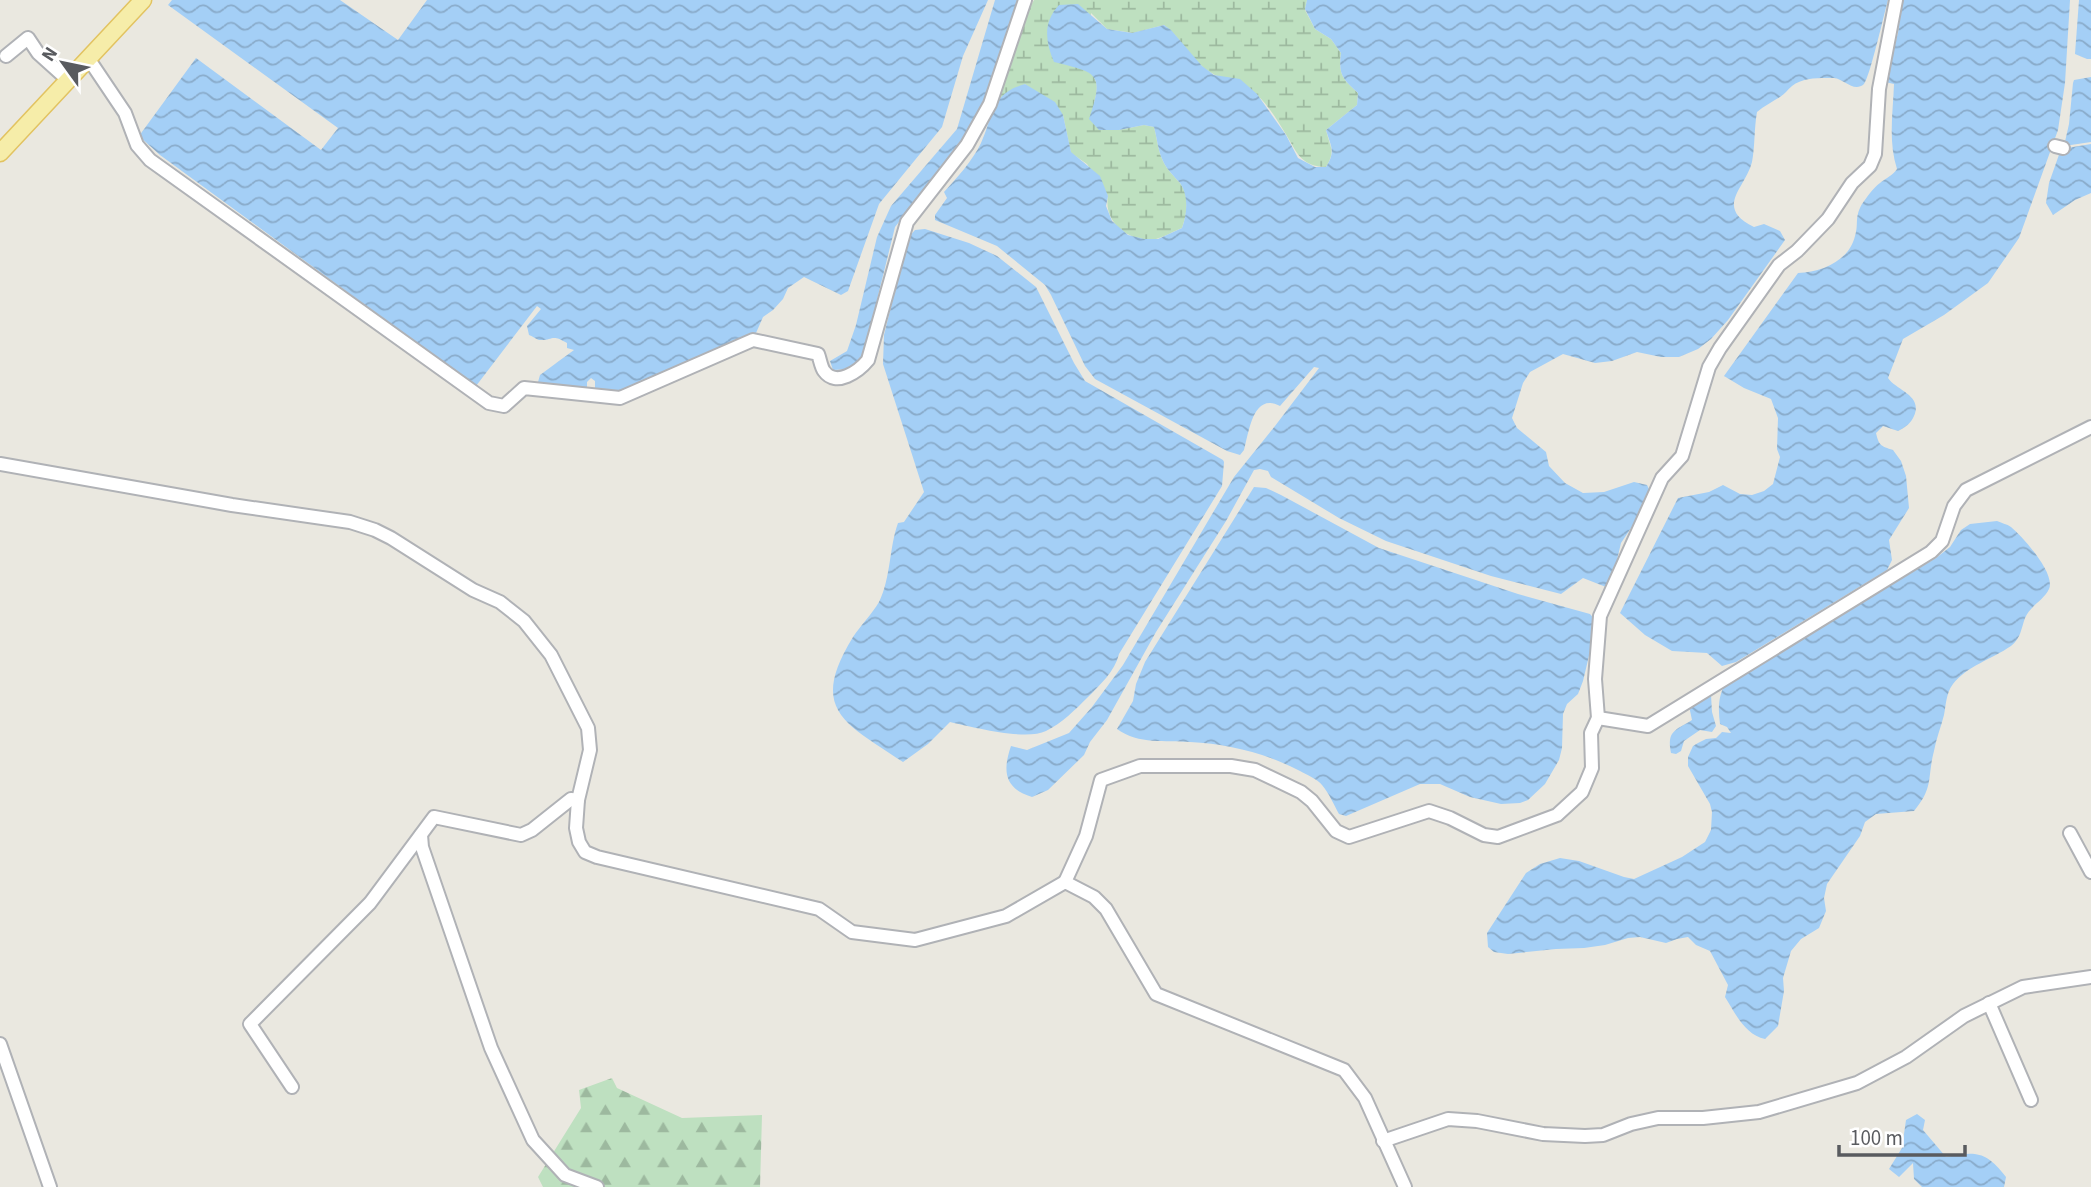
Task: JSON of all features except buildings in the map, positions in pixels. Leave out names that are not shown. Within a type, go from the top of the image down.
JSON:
[{"type":"main road","points":[[0,153],[143,0]]},
{"type":"street","points":[[89,58],[125,113],[137,145],[150,160],[489,403],[504,406],[524,388],[620,398],[753,340],[818,354],[822,370],[830,377],[844,378],[861,369],[868,360],[907,222],[967,145],[990,104],[1025,0]]},
{"type":"street","points":[[0,464],[232,505],[350,522],[375,530],[412,550],[473,590],[500,602],[524,621],[551,655],[588,728],[590,750],[578,800],[576,828],[579,842],[585,852],[615,863],[819,909],[852,932],[915,940],[1006,916],[1065,882],[1086,836],[1101,780],[1140,766],[1231,766],[1255,771],[1301,792],[1312,801],[1336,831],[1349,837],[1429,811],[1484,835],[1498,837],[1557,815],[1582,792],[1592,768],[1591,733],[1598,718],[1595,679],[1601,616],[1662,478],[1682,456],[1709,367],[1720,348],[1779,265],[1797,251],[1828,219],[1852,183],[1870,166],[1875,154],[1879,89],[1896,0]]},
{"type":"street","points":[[6,56],[28,38],[38,53],[68,80]]},
{"type":"street","points":[[1598,718],[1648,726],[1931,552],[1942,541],[1954,506],[1966,489],[2091,427]]},
{"type":"street","points":[[292,1087],[250,1024],[370,903],[434,817],[521,835],[532,830],[571,799],[578,800]]},
{"type":"street","points":[[2070,833],[2091,872]]},
{"type":"street","points":[[421,835],[422,847],[491,1048],[533,1140],[565,1175],[597,1187]]},
{"type":"street","points":[[1065,882],[1094,897],[1106,909],[1157,994],[1344,1070],[1365,1098],[1405,1187]]},
{"type":"street","points":[[1383,1141],[1448,1119],[1477,1121],[1544,1134],[1585,1136],[1603,1135],[1658,1118],[1703,1118],[1759,1112],[1857,1083],[1906,1057],[1964,1016],[2023,987],[2091,977]]},
{"type":"street","points":[[1989,1003],[2031,1100]]},
{"type":"street","points":[[0,1044],[50,1187]]},
{"type":"green space","points":[[1034,0],[1307,0],[1305,10],[1315,29],[1331,39],[1341,53],[1341,72],[1358,93],[1357,105],[1326,130],[1331,153],[1326,167],[1311,164],[1298,154],[1274,115],[1258,96],[1205,69],[1164,25],[1133,33],[1107,29],[1091,13],[1088,70],[1097,85],[1094,103],[1119,130],[1144,125],[1154,127],[1163,161],[1185,194],[1186,211],[1182,228],[1156,239],[1137,238],[1114,223],[1108,206],[1108,196],[1087,164],[1071,153],[1063,115],[1025,84],[998,100]]},
{"type":"green space","points":[[612,1078],[617,1088],[682,1118],[762,1115],[760,1187],[543,1187],[538,1177],[581,1108],[579,1090]]},
{"type":"water","points":[[172,0],[340,0],[398,40],[427,0],[988,0],[963,56],[942,127],[879,204],[848,291],[841,295],[804,277],[788,288],[783,299],[763,317],[756,333],[620,392],[598,390],[591,378],[587,382],[587,389],[538,382],[540,375],[574,350],[567,348],[567,343],[558,338],[539,340],[529,335],[527,326],[541,309],[537,306],[476,386],[160,155],[139,136],[196,58],[321,150],[338,128],[168,5]]},
{"type":"water","points":[[995,0],[1017,0],[1010,29],[972,135],[915,209],[906,213],[895,227],[877,300],[877,318],[867,358],[850,369],[833,370],[830,361],[847,351],[877,237],[891,206],[957,129]]},
{"type":"water","points":[[1307,0],[1888,0],[1864,84],[1856,87],[1834,78],[1807,80],[1796,83],[1757,112],[1752,162],[1735,197],[1734,205],[1742,220],[1754,227],[1764,224],[1780,231],[1785,240],[1728,320],[1711,339],[1698,349],[1679,357],[1661,357],[1637,352],[1612,361],[1595,363],[1563,354],[1530,372],[1523,383],[1512,418],[1517,428],[1546,452],[1549,466],[1565,483],[1583,493],[1604,492],[1634,482],[1647,485],[1650,491],[1637,519],[1621,543],[1613,577],[1606,587],[1583,578],[1561,594],[1491,576],[1386,541],[1339,518],[1271,477],[1268,471],[1254,470],[1084,755],[1048,790],[1032,797],[1023,794],[1008,778],[1007,764],[1011,746],[1027,750],[1069,733],[1092,707],[1123,665],[1234,477],[1319,368],[1314,367],[1280,406],[1271,403],[1258,409],[1240,455],[1227,451],[1095,379],[1085,366],[1045,285],[997,246],[935,220],[935,215],[947,198],[944,192],[978,149],[999,100],[1005,93],[1025,84],[1055,102],[1063,115],[1071,152],[1100,176],[1108,196],[1106,206],[1112,221],[1128,235],[1144,239],[1158,239],[1182,228],[1186,211],[1185,194],[1163,161],[1154,127],[1144,125],[1119,130],[1099,130],[1089,119],[1096,92],[1094,77],[1080,69],[1054,62],[1047,32],[1050,18],[1059,5],[1078,4],[1107,29],[1132,33],[1164,25],[1202,66],[1214,75],[1240,79],[1257,94],[1286,135],[1298,158],[1315,167],[1326,167],[1332,153],[1326,130],[1357,105],[1358,93],[1343,76],[1340,67],[1341,53],[1331,39],[1315,29],[1305,9]]},
{"type":"water","points":[[1902,0],[2070,0],[2065,83],[2058,130],[2019,238],[1988,283],[1944,315],[1903,339],[1888,378],[1912,398],[1916,409],[1914,416],[1908,425],[1898,431],[1883,426],[1876,433],[1881,445],[1893,450],[1901,461],[1906,476],[1909,508],[1889,540],[1892,560],[1887,570],[1736,662],[1722,666],[1707,653],[1672,651],[1645,635],[1620,613],[1678,498],[1709,492],[1723,485],[1740,494],[1752,495],[1773,484],[1780,457],[1777,449],[1778,418],[1771,399],[1724,376],[1798,273],[1833,264],[1847,252],[1855,236],[1862,204],[1875,187],[1897,169],[1892,137],[1894,84],[1885,82],[1898,33]]},
{"type":"water","points":[[2079,0],[2091,0],[2091,59],[2075,54]]},
{"type":"water","points":[[2091,77],[2091,142],[2064,146],[2074,80]]},
{"type":"water","points":[[2091,144],[2091,193],[2053,215],[2046,203],[2049,183],[2061,149]]},
{"type":"water","points":[[925,229],[969,243],[997,256],[1036,287],[1085,381],[1224,462],[1222,486],[1119,654],[1111,672],[1073,711],[1052,728],[1026,735],[950,722],[928,744],[903,762],[850,725],[839,712],[834,698],[834,682],[840,662],[853,637],[883,593],[898,523],[904,522],[924,492],[883,364],[884,335],[908,238],[915,230]]},
{"type":"water","points":[[1254,487],[1266,488],[1281,495],[1379,548],[1518,594],[1590,614],[1597,622],[1583,681],[1578,694],[1567,704],[1563,714],[1559,760],[1545,784],[1528,800],[1501,804],[1470,797],[1440,784],[1420,784],[1346,816],[1339,814],[1327,792],[1317,781],[1274,759],[1219,745],[1143,740],[1117,729],[1133,701],[1136,684],[1145,662]]},
{"type":"water","points":[[1997,521],[2011,527],[2037,556],[2048,574],[2049,589],[2027,614],[2019,637],[2014,643],[1965,672],[1951,688],[1935,746],[1927,789],[1914,811],[1876,814],[1865,822],[1860,836],[1827,884],[1824,898],[1826,911],[1819,928],[1801,939],[1791,951],[1783,978],[1784,991],[1778,1026],[1765,1039],[1746,1028],[1733,1010],[1725,997],[1728,985],[1710,951],[1696,945],[1688,937],[1666,943],[1640,937],[1628,938],[1584,948],[1508,954],[1494,952],[1488,947],[1487,933],[1526,873],[1540,864],[1560,858],[1579,861],[1634,879],[1682,857],[1705,842],[1711,830],[1712,812],[1688,766],[1688,757],[1693,746],[1698,743],[1716,738],[1722,732],[1731,733],[1727,727],[1720,724],[1719,718],[1720,697],[1726,683],[1936,558],[1950,547],[1961,530],[1970,524]]},
{"type":"water","points":[[1711,695],[1716,726],[1712,732],[1700,730],[1684,741],[1681,751],[1671,753],[1670,740],[1673,732],[1692,720],[1689,706]]},
{"type":"water","points":[[1917,1114],[1925,1120],[1923,1130],[1946,1157],[1973,1154],[1986,1158],[2006,1177],[2004,1187],[1922,1187],[1914,1179],[1913,1163],[1899,1177],[1889,1169],[1902,1148],[1906,1120]]}]
